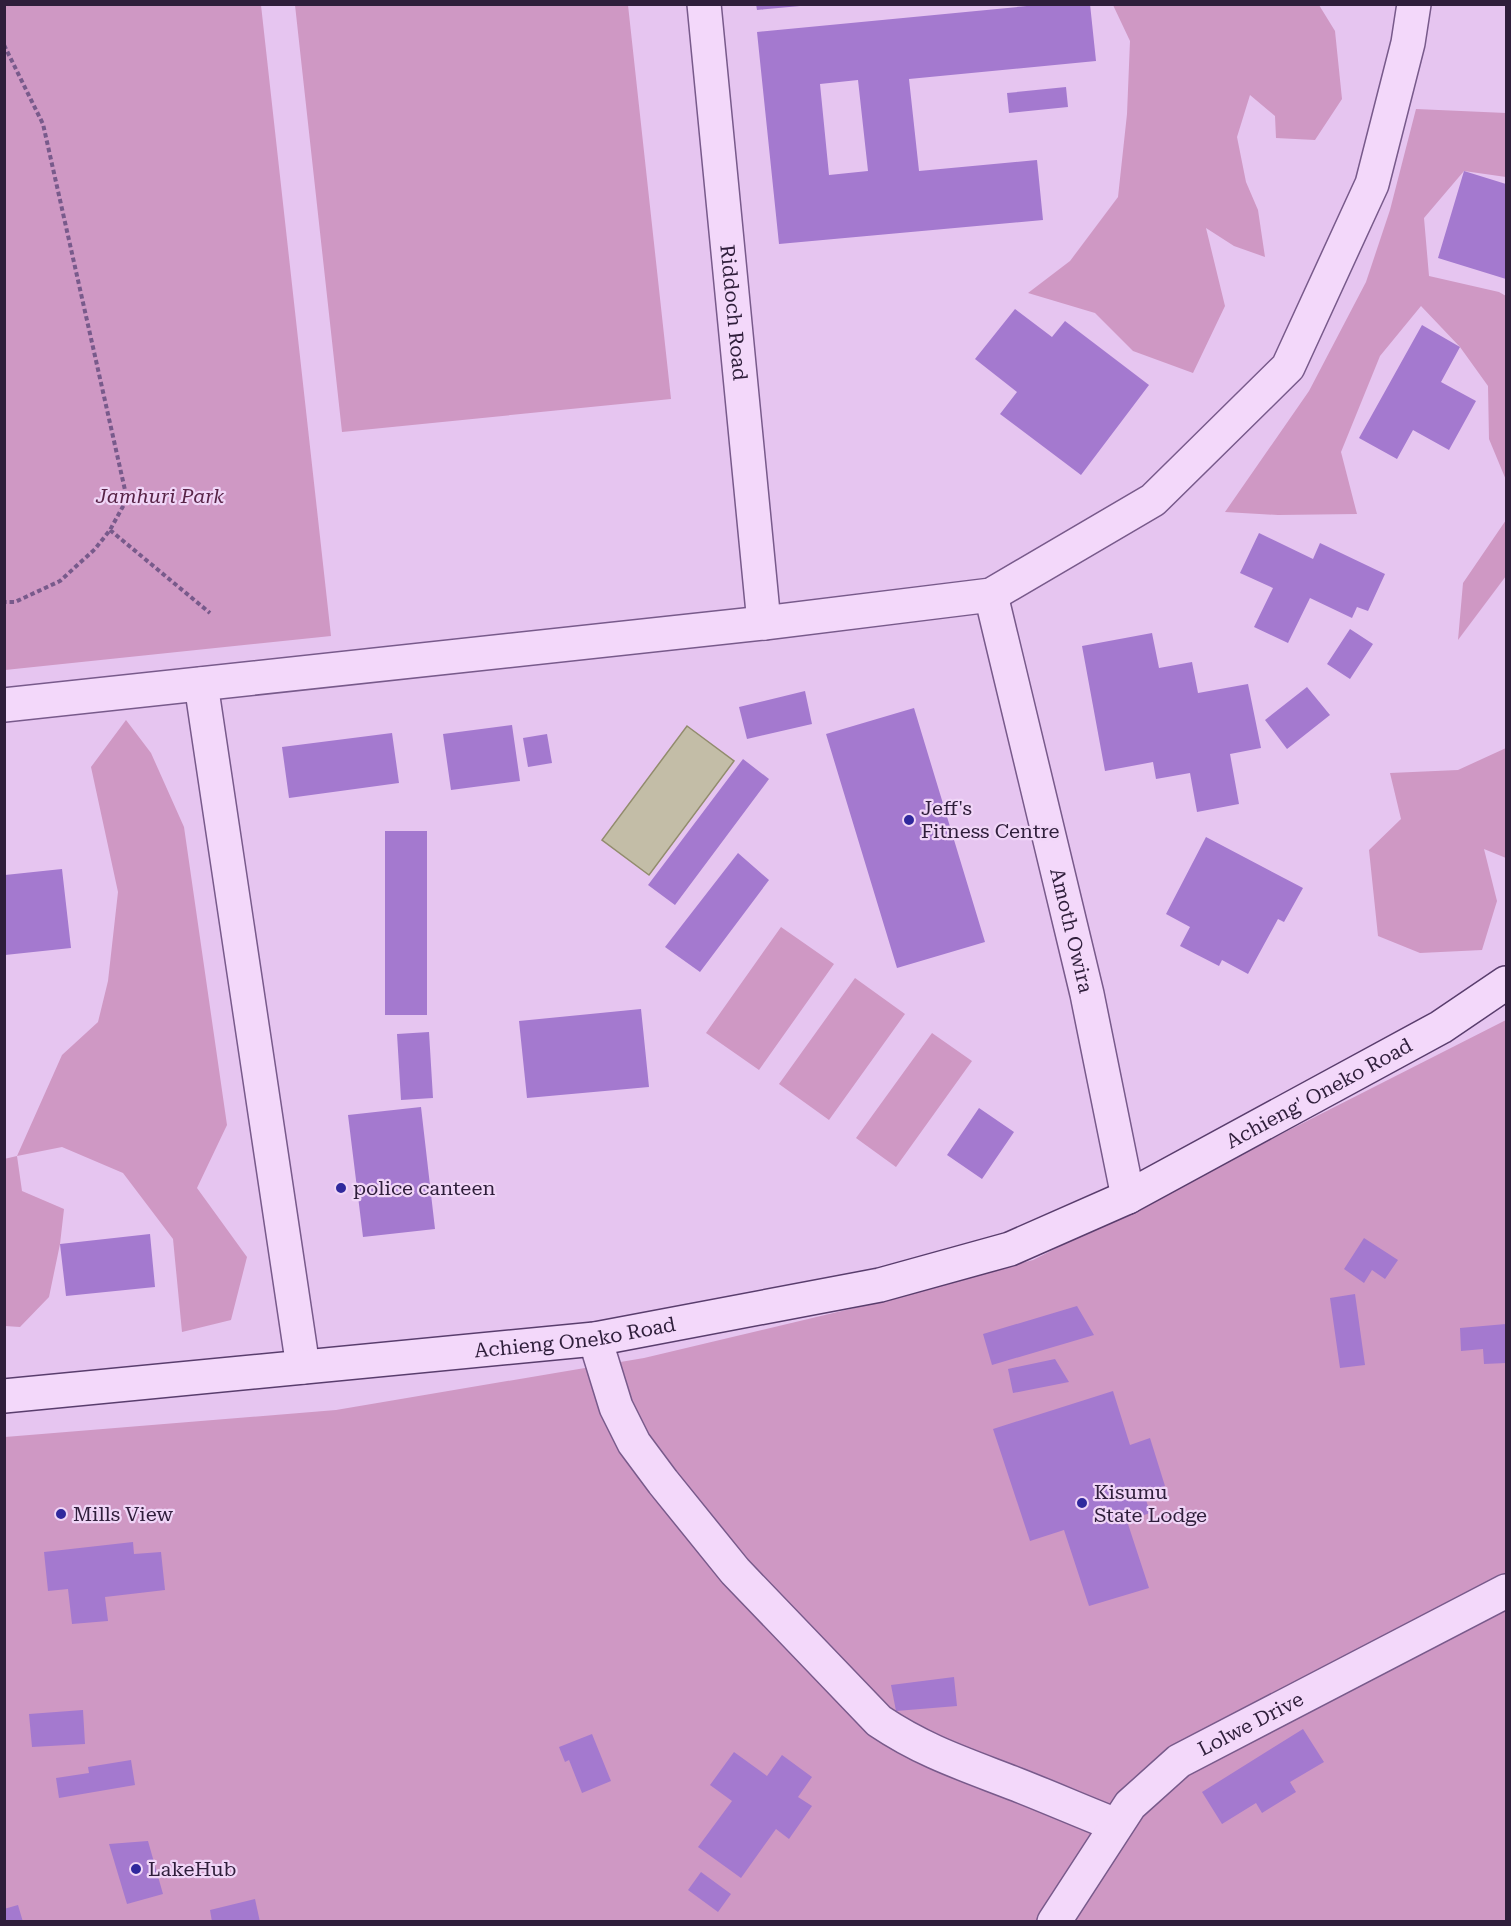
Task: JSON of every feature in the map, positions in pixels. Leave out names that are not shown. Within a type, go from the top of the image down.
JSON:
[{"type":"street","name":"Riddoch Road","points":[[704,4],[764,623]]},
{"type":"street","points":[[4,705],[764,623],[991,595],[1153,500],[1288,366],[1372,184],[1408,43],[1414,4]]},
{"type":"street","name":"Amoth Owira","points":[[991,595],[1087,994],[1128,1197]]},
{"type":"street","points":[[201,684],[303,1367]]},
{"type":"street","name":"Achieng' Oneko Road","points":[[1128,1197],[1440,1027],[1506,983]]},
{"type":"street","name":"Achieng Oneko Road","points":[[4,1396],[595,1339],[880,1285],[1010,1249],[1128,1197]]},
{"type":"street","points":[[595,1339],[616,1407],[634,1443],[735,1571],[879,1721],[905,1738],[958,1763],[1116,1825]]},
{"type":"street","name":"Lolwe Drive","points":[[1054,1922],[1130,1805],[1179,1761],[1506,1591]]},
{"type":"path","points":[[4,45],[43,124],[127,498],[110,530],[95,549],[60,581],[15,602],[4,602]]},
{"type":"path","points":[[110,530],[210,613]]},
{"type":"green space","name":"Jamhuri Park","points":[[4,5],[261,5],[331,636],[5,670]]},
{"type":"green space","points":[[295,5],[628,5],[671,399],[342,432]]},
{"type":"green space","points":[[1113,5],[1319,5],[1335,31],[1342,99],[1315,140],[1276,138],[1275,116],[1250,95],[1237,137],[1246,182],[1258,210],[1265,257],[1234,246],[1206,228],[1225,306],[1193,373],[1133,351],[1095,313],[1028,293],[1070,261],[1118,197],[1127,114],[1130,41]]},
{"type":"green space","points":[[1416,109],[1506,113],[1506,177],[1464,171],[1424,218],[1429,276],[1499,292],[1506,296],[1506,480],[1489,439],[1488,386],[1460,347],[1421,306],[1380,356],[1341,452],[1357,514],[1278,515],[1225,512],[1309,391],[1366,282],[1390,210]]},
{"type":"green space","points":[[1506,520],[1506,576],[1458,640],[1463,583]]},
{"type":"green space","points":[[126,720],[151,753],[184,827],[227,1125],[197,1188],[247,1257],[231,1320],[182,1332],[173,1239],[123,1173],[62,1147],[17,1156],[62,1055],[98,1022],[108,981],[118,892],[91,767]]},
{"type":"green space","points":[[1506,748],[1506,858],[1484,849],[1497,901],[1482,950],[1420,953],[1378,936],[1369,850],[1401,819],[1390,773],[1458,770]]},
{"type":"green space","points":[[781,927],[834,964],[759,1070],[706,1033]]},
{"type":"green space","points":[[855,978],[905,1014],[829,1120],[779,1084]]},
{"type":"green space","points":[[1506,1020],[1506,1921],[5,1922],[5,1437],[336,1410],[644,1358],[871,1304],[1033,1260]]},
{"type":"green space","points":[[932,1033],[972,1061],[896,1167],[856,1138]]},
{"type":"green space","points":[[17,1156],[22,1191],[64,1209],[60,1244],[49,1297],[20,1327],[5,1326],[4,1159]]},
{"type":"shaded area","points":[[687,726],[734,761],[649,875],[602,840]]},
{"type":"building","points":[[756,4],[800,4],[800,6],[757,10]]},
{"type":"building","points":[[1048,4],[1090,4],[1096,61],[909,79],[919,171],[1037,160],[1043,220],[779,244],[757,32]],"holes":[[[858,80],[868,171],[829,175],[820,84]]]},
{"type":"building","points":[[1066,87],[1068,107],[1009,113],[1007,93]]},
{"type":"building","points":[[1464,171],[1506,184],[1506,279],[1438,258]]},
{"type":"building","points":[[1015,309],[1052,337],[1065,321],[1149,385],[1081,475],[1000,414],[1017,392],[975,359]]},
{"type":"building","points":[[1422,325],[1460,347],[1441,382],[1476,401],[1449,450],[1413,430],[1397,459],[1359,438]]},
{"type":"building","points":[[1259,533],[1313,559],[1320,543],[1385,574],[1368,611],[1357,607],[1352,618],[1310,598],[1288,643],[1254,627],[1273,588],[1240,573]]},
{"type":"building","points":[[1350,629],[1373,644],[1350,679],[1327,664]]},
{"type":"building","points":[[1152,633],[1159,668],[1192,662],[1198,693],[1248,684],[1261,748],[1230,754],[1239,804],[1197,812],[1190,773],[1156,779],[1153,762],[1105,771],[1082,646]]},
{"type":"building","points":[[1307,687],[1330,715],[1287,749],[1265,720]]},
{"type":"building","points":[[805,691],[812,724],[747,739],[739,707]]},
{"type":"building","points":[[914,708],[985,942],[897,968],[826,734]]},
{"type":"building","points":[[512,725],[520,781],[451,790],[443,734]]},
{"type":"building","points":[[392,733],[399,783],[289,798],[282,747]]},
{"type":"building","points":[[547,734],[552,763],[528,767],[523,738]]},
{"type":"building","points":[[743,759],[769,779],[675,905],[648,885]]},
{"type":"building","points":[[385,831],[427,831],[427,1015],[385,1015]]},
{"type":"building","points":[[1206,837],[1303,888],[1284,922],[1278,919],[1248,974],[1222,960],[1219,966],[1180,946],[1190,927],[1166,914]]},
{"type":"building","points":[[738,853],[769,880],[700,972],[665,947]]},
{"type":"building","points":[[62,869],[71,948],[5,955],[5,875]]},
{"type":"building","points":[[641,1009],[649,1087],[527,1098],[519,1021]]},
{"type":"building","points":[[429,1032],[433,1098],[401,1100],[397,1034]]},
{"type":"building","points":[[421,1107],[435,1229],[363,1237],[348,1115]]},
{"type":"building","points":[[979,1108],[1014,1132],[982,1179],[947,1155]]},
{"type":"building","points":[[150,1234],[155,1287],[66,1296],[60,1244]]},
{"type":"building","points":[[1364,1238],[1398,1260],[1385,1279],[1372,1270],[1364,1283],[1344,1269]]},
{"type":"building","points":[[1355,1294],[1365,1365],[1340,1368],[1330,1298]]},
{"type":"building","points":[[1077,1306],[1094,1335],[992,1365],[983,1334]]},
{"type":"building","points":[[1506,1324],[1506,1363],[1484,1364],[1483,1349],[1461,1351],[1460,1328]]},
{"type":"building","points":[[1055,1359],[1069,1382],[1013,1393],[1008,1369]]},
{"type":"building","name":"Kisumu State Lodge","points":[[1113,1391],[1130,1445],[1150,1438],[1165,1486],[1144,1493],[1150,1513],[1127,1521],[1149,1588],[1089,1606],[1064,1530],[1030,1541],[993,1429]]},
{"type":"building","points":[[133,1542],[134,1554],[161,1552],[165,1590],[105,1597],[108,1621],[72,1624],[68,1589],[48,1591],[44,1552]]},
{"type":"building","points":[[954,1677],[957,1706],[896,1711],[891,1685]]},
{"type":"building","points":[[83,1710],[85,1744],[32,1747],[29,1714]]},
{"type":"building","points":[[1303,1729],[1324,1762],[1290,1782],[1296,1792],[1262,1813],[1256,1803],[1222,1824],[1202,1792]]},
{"type":"building","points":[[592,1734],[611,1781],[582,1793],[569,1760],[565,1762],[559,1747]]},
{"type":"building","points":[[734,1752],[767,1776],[782,1755],[812,1777],[798,1797],[812,1806],[789,1839],[776,1829],[741,1878],[698,1847],[732,1801],[710,1785]]},
{"type":"building","points":[[131,1760],[135,1785],[59,1798],[56,1778],[89,1773],[88,1767]]},
{"type":"building","name":"LakeHub","points":[[148,1841],[163,1894],[127,1904],[109,1844]]},
{"type":"building","points":[[701,1872],[731,1894],[718,1912],[688,1890]]},
{"type":"building","points":[[255,1899],[260,1922],[212,1922],[210,1910]]},
{"type":"building","points":[[18,1905],[23,1922],[4,1922],[4,1909]]},
{"type":"place","name":"Jeff's Fitness Centre","points":[[909,820]]},
{"type":"place","name":"police canteen","points":[[341,1188]]},
{"type":"place","name":"Kisumu State Lodge","points":[[1082,1503]]},
{"type":"place","name":"Mills View","points":[[61,1514]]},
{"type":"place","name":"LakeHub","points":[[136,1869]]}]
